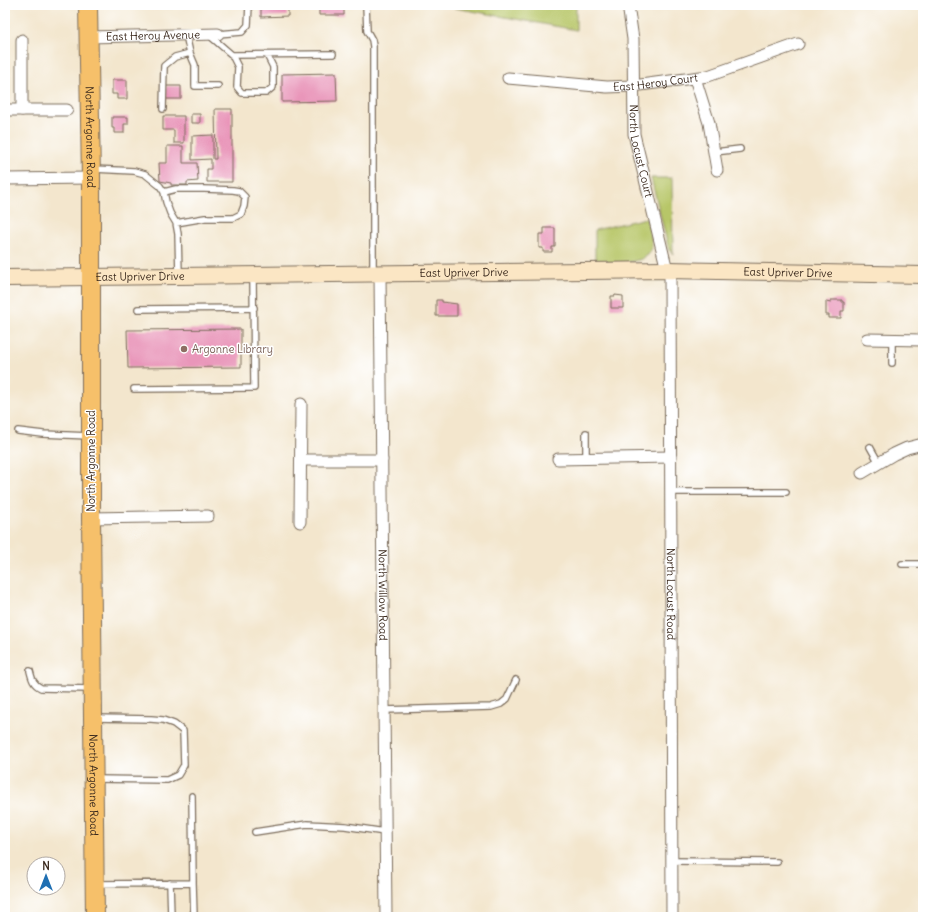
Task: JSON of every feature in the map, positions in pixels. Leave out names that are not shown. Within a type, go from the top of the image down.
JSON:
[{"type":"main road","name":"North Argonne Road","points":[[88,5],[91,174],[91,518],[95,917]]},
{"type":"street","name":"North Locust Court","points":[[628,5],[633,39],[634,134],[668,270]]},
{"type":"street","name":"East Heroy Avenue","points":[[88,36],[213,34]]},
{"type":"street","points":[[22,40],[22,110]]},
{"type":"street","name":"East Heroy Court","points":[[508,78],[607,86],[633,86],[708,76],[798,44]]},
{"type":"street","points":[[695,78],[709,123],[717,170]]},
{"type":"street","points":[[5,110],[67,110]]},
{"type":"street","points":[[5,179],[91,174]]},
{"type":"street","name":"East Upriver Drive","points":[[5,278],[668,270],[923,275]]},
{"type":"street","name":"North Locust Road","points":[[668,270],[671,492],[672,917]]},
{"type":"street","name":"North Willow Road","points":[[377,273],[382,460],[386,917]]},
{"type":"street","points":[[868,339],[923,340]]},
{"type":"street","points":[[300,522],[301,404]]},
{"type":"street","points":[[862,473],[907,448],[923,444]]},
{"type":"street","points":[[558,459],[670,457]]},
{"type":"street","points":[[301,460],[382,460]]},
{"type":"street","points":[[91,518],[208,516]]},
{"type":"lane","points":[[213,34],[242,32],[248,25],[249,5]]},
{"type":"lane","points":[[366,5],[367,31],[372,40],[373,46],[377,273]]},
{"type":"lane","points":[[213,34],[232,55],[238,67],[237,87],[242,93],[266,93],[272,87],[272,67],[267,54]]},
{"type":"lane","points":[[186,35],[190,53],[195,65],[195,86],[218,86]]},
{"type":"lane","points":[[163,109],[164,66],[175,57],[190,53]]},
{"type":"lane","points":[[232,55],[333,54]]},
{"type":"lane","points":[[714,152],[740,149]]},
{"type":"lane","points":[[91,174],[134,171],[145,174],[160,186],[164,192],[168,208],[176,223],[178,234],[179,276]]},
{"type":"lane","points":[[164,192],[176,189],[233,190],[239,191],[244,197],[244,206],[241,214],[233,218],[205,218],[176,223]]},
{"type":"lane","points":[[134,389],[254,388],[253,275]]},
{"type":"lane","points":[[138,309],[254,308]]},
{"type":"lane","points":[[892,339],[892,363]]},
{"type":"lane","points":[[18,430],[43,434],[91,436]]},
{"type":"lane","points":[[586,433],[586,458]]},
{"type":"lane","points":[[870,447],[879,463]]},
{"type":"lane","points":[[671,492],[786,492]]},
{"type":"lane","points":[[902,564],[923,564]]},
{"type":"lane","points":[[30,671],[33,682],[41,688],[93,689]]},
{"type":"lane","points":[[384,710],[491,707],[501,704],[507,699],[516,680]]},
{"type":"lane","points":[[93,718],[151,719],[163,720],[174,724],[182,731],[184,765],[178,775],[167,780],[94,779]]},
{"type":"lane","points":[[192,796],[194,917]]},
{"type":"lane","points":[[255,832],[306,824],[364,828],[385,832]]},
{"type":"lane","points":[[672,861],[777,862]]},
{"type":"lane","points":[[95,884],[193,882]]},
{"type":"lane","points":[[170,883],[171,917]]},
{"type":"green space","points":[[442,5],[576,5],[576,30],[450,7]]},
{"type":"green space","points":[[651,178],[672,178],[673,254],[669,250]]},
{"type":"green space","points":[[646,218],[652,245],[650,252],[645,257],[629,262],[595,263],[595,230]]},
{"type":"building","points":[[261,5],[288,5],[288,16],[261,17]]},
{"type":"building","points":[[319,5],[344,5],[344,15],[319,15]]},
{"type":"building","points":[[336,73],[337,101],[282,102],[282,74]]},
{"type":"building","points":[[112,80],[127,80],[127,99],[117,99],[117,94],[112,94]]},
{"type":"building","points":[[166,86],[181,86],[181,99],[166,99]]},
{"type":"building","points":[[215,109],[232,109],[232,182],[207,182],[207,169],[211,169],[211,159],[192,160],[192,136],[213,135],[213,159],[216,159]]},
{"type":"building","points":[[191,114],[200,114],[200,123],[191,123]]},
{"type":"building","points":[[163,116],[184,116],[184,143],[174,143],[174,130],[163,130]]},
{"type":"building","points":[[112,117],[128,117],[128,124],[124,124],[124,133],[114,133],[114,128],[112,128]]},
{"type":"building","points":[[167,146],[183,146],[183,163],[197,163],[198,181],[187,182],[187,185],[171,185],[171,183],[160,181],[159,163],[167,163]]},
{"type":"building","points":[[544,228],[555,228],[555,247],[552,247],[552,252],[543,252],[543,248],[539,248],[539,234],[544,234]]},
{"type":"building","points":[[611,296],[623,296],[623,308],[611,308]]},
{"type":"building","points":[[436,300],[457,304],[457,316],[436,316]]},
{"type":"building","points":[[831,300],[842,300],[842,302],[844,302],[844,311],[841,311],[841,318],[829,318],[829,315],[826,315],[826,301],[831,302]]},
{"type":"building","name":"Argonne Library","points":[[241,329],[241,367],[128,368],[127,330]]},
{"type":"place","name":"Argonne Library","points":[[184,349]]}]
